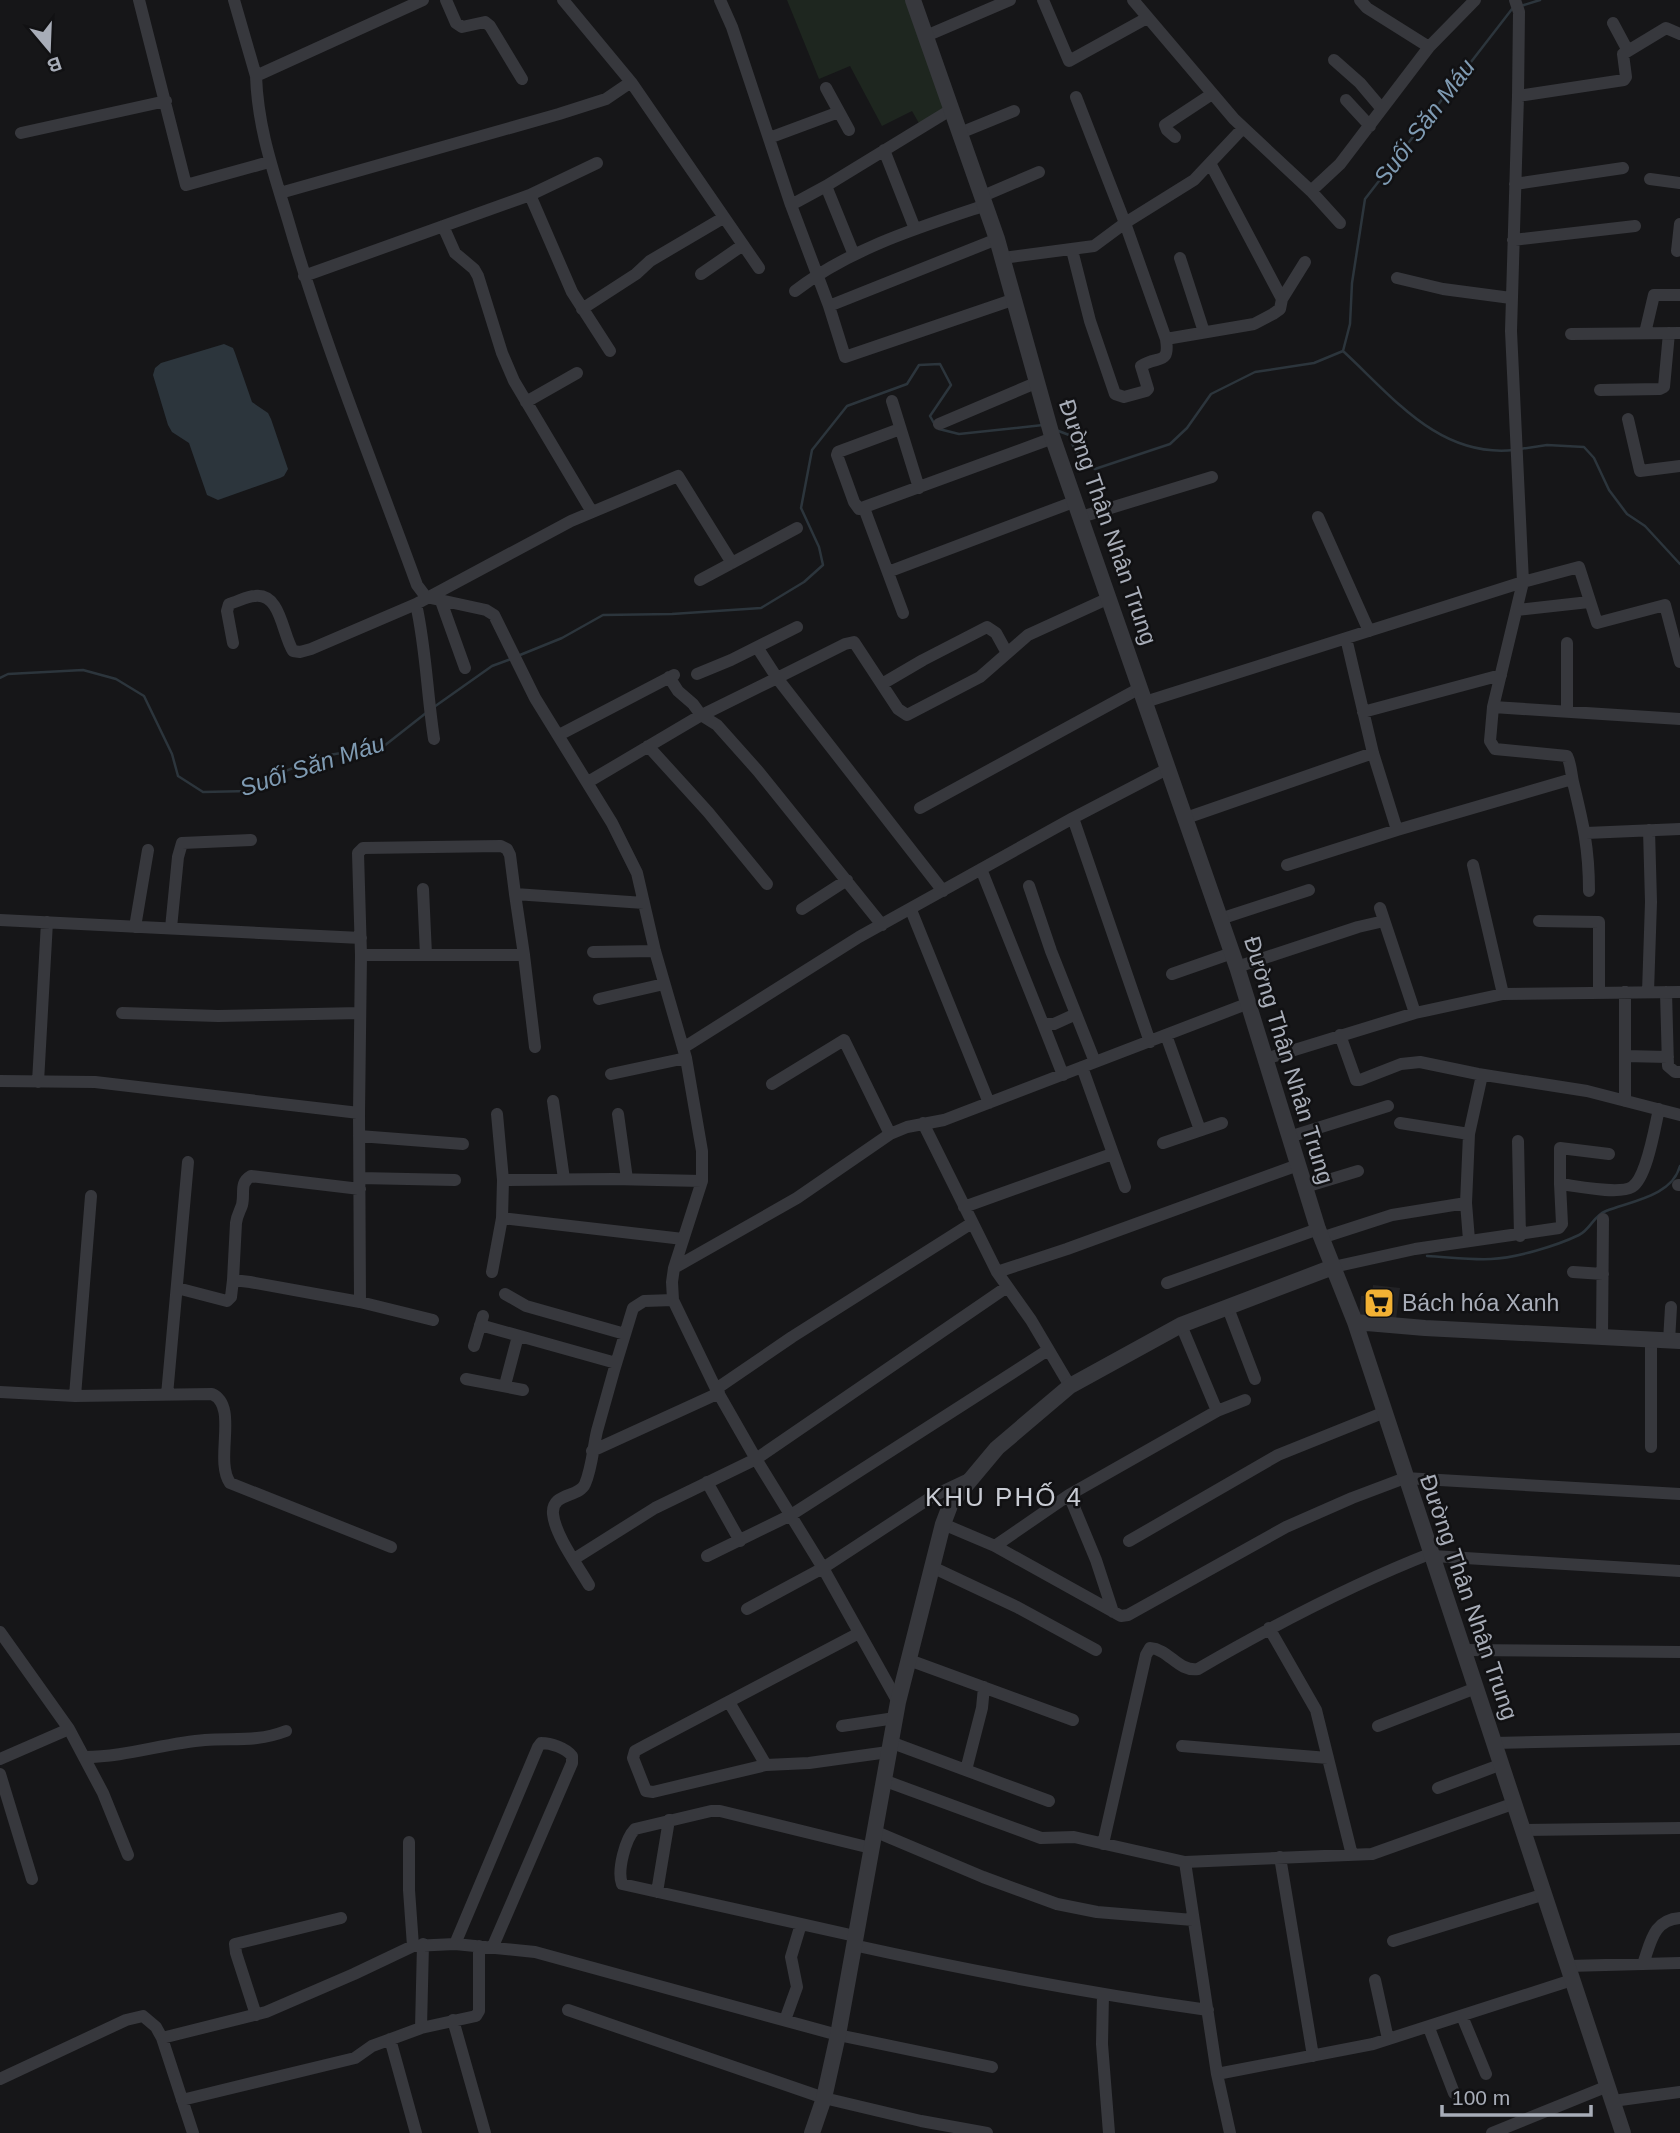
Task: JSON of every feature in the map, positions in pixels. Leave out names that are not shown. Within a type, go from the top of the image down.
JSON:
[{"type":"street","points":[[139,0],[187,185],[269,162]]},
{"type":"street","points":[[234,0],[256,76],[257,107],[269,162],[304,276],[417,585],[421,601],[434,739]]},
{"type":"street","points":[[256,76],[423,0]]},
{"type":"street","points":[[446,0],[456,23],[462,27],[485,22],[490,26],[522,79]]},
{"type":"street","points":[[563,0],[631,82],[759,268]]},
{"type":"street","points":[[719,0],[732,27],[845,357],[1015,299]]},
{"type":"street","name":"Đường Thân Nhân Trung","points":[[913,0],[997,239],[1051,432],[1249,1003],[1320,1233],[1355,1322],[1623,2133]]},
{"type":"street","points":[[926,36],[1010,0]]},
{"type":"street","points":[[1043,0],[1069,61],[1147,18]]},
{"type":"street","points":[[1133,0],[1243,128],[1311,191],[1340,223]]},
{"type":"street","points":[[1360,0],[1367,8],[1429,47]]},
{"type":"street","points":[[1311,191],[1340,164],[1429,47],[1475,0]]},
{"type":"street","points":[[1517,5],[1518,96],[1511,298],[1523,582],[1493,706],[1492,747],[1567,756],[1586,833],[1589,891]]},
{"type":"street","points":[[1613,23],[1628,51]]},
{"type":"street","points":[[1518,96],[1624,80],[1626,77],[1623,54],[1666,28],[1680,34]]},
{"type":"street","points":[[1334,60],[1360,83],[1382,109]]},
{"type":"street","points":[[280,193],[583,107],[606,99],[631,82]]},
{"type":"street","points":[[826,88],[849,130]]},
{"type":"street","points":[[1175,137],[1167,130],[1166,125],[1212,94]]},
{"type":"street","points":[[1072,250],[1090,321],[1115,394],[1124,397],[1148,389],[1141,366],[1166,356],[1166,339],[1076,97]]},
{"type":"street","points":[[1346,100],[1370,126]]},
{"type":"street","points":[[21,133],[166,101]]},
{"type":"street","points":[[791,205],[952,109]]},
{"type":"street","points":[[960,132],[1014,111]]},
{"type":"street","points":[[769,138],[839,112]]},
{"type":"street","points":[[1003,258],[1094,246],[1125,223],[1194,180],[1243,128]]},
{"type":"street","points":[[884,150],[915,229]]},
{"type":"street","points":[[304,276],[530,195],[597,163]]},
{"type":"street","points":[[1210,163],[1282,299]]},
{"type":"street","points":[[1515,184],[1623,168]]},
{"type":"street","points":[[794,291],[818,273],[854,255],[984,200],[1039,172]]},
{"type":"street","points":[[1650,179],[1680,183]]},
{"type":"street","points":[[826,186],[854,255]]},
{"type":"street","points":[[530,195],[572,292],[610,351]]},
{"type":"street","points":[[582,309],[636,274],[650,261],[723,218]]},
{"type":"street","points":[[1677,251],[1680,224]]},
{"type":"street","points":[[443,226],[455,253],[474,269],[478,276],[502,353],[526,402],[592,512]]},
{"type":"street","points":[[1513,240],[1635,226]]},
{"type":"street","points":[[829,306],[997,239]]},
{"type":"street","points":[[701,274],[743,245]]},
{"type":"street","points":[[1180,258],[1205,331]]},
{"type":"street","points":[[1166,339],[1254,324],[1280,309],[1282,299],[1305,262]]},
{"type":"street","points":[[1397,278],[1443,289],[1511,298]]},
{"type":"street","points":[[1645,333],[1654,295],[1680,295]]},
{"type":"street","points":[[1571,334],[1674,333],[1664,387],[1660,390],[1600,390]]},
{"type":"street","points":[[526,402],[577,373]]},
{"type":"street","points":[[939,424],[1038,382]]},
{"type":"street","points":[[892,401],[919,488]]},
{"type":"street","points":[[1628,419],[1640,471],[1680,466]]},
{"type":"street","points":[[901,429],[838,452],[854,502],[859,509],[919,488],[1051,432]]},
{"type":"street","points":[[233,643],[226,607],[229,604],[255,596],[265,597],[275,605],[287,642],[293,651],[300,652],[421,601],[571,521],[678,476],[732,563]]},
{"type":"street","points":[[1081,517],[1212,477]]},
{"type":"street","points":[[888,572],[1076,501]]},
{"type":"street","points":[[863,508],[903,613]]},
{"type":"street","points":[[1318,517],[1369,631]]},
{"type":"street","points":[[700,580],[797,528]]},
{"type":"street","points":[[920,808],[1143,695],[1346,638],[1579,567],[1595,621],[1601,623],[1665,605],[1676,626],[1680,662]]},
{"type":"street","points":[[588,782],[701,715],[851,642],[856,644],[898,709],[906,715],[980,677],[1027,635],[1109,598]]},
{"type":"street","points":[[421,601],[441,601],[491,612],[511,652],[628,851],[637,873],[655,951],[685,1053],[702,1151],[702,1181],[674,1268],[673,1300],[717,1391],[823,1568],[859,1633],[896,1710]]},
{"type":"street","points":[[441,601],[465,668]]},
{"type":"street","points":[[1517,610],[1589,602]]},
{"type":"street","points":[[882,684],[987,626],[996,633],[1007,653]]},
{"type":"street","points":[[697,674],[797,627]]},
{"type":"street","points":[[1346,638],[1373,753],[1397,830]]},
{"type":"street","points":[[1567,643],[1567,712]]},
{"type":"street","points":[[758,647],[777,678],[943,891]]},
{"type":"street","points":[[1363,712],[1501,675]]},
{"type":"street","points":[[559,735],[672,676],[678,691],[701,715],[717,725],[758,771],[883,925]]},
{"type":"street","points":[[1493,706],[1680,719]]},
{"type":"street","points":[[648,746],[708,812],[767,884]]},
{"type":"street","points":[[1186,818],[1373,753]]},
{"type":"street","points":[[611,1074],[685,1053],[883,925],[1073,818],[1169,768]]},
{"type":"street","points":[[1287,864],[1572,779]]},
{"type":"street","points":[[1073,818],[1150,1042]]},
{"type":"street","points":[[1586,833],[1680,829]]},
{"type":"street","points":[[1648,830],[1651,902],[1648,992]]},
{"type":"street","points":[[171,928],[178,857],[182,843],[251,840]]},
{"type":"street","points":[[360,1303],[361,938],[358,853],[363,848],[501,846],[507,849],[524,954],[535,1047]]},
{"type":"street","points":[[135,926],[148,850]]},
{"type":"street","points":[[1473,865],[1503,993]]},
{"type":"street","points":[[981,869],[1063,1075]]},
{"type":"street","points":[[802,909],[847,880]]},
{"type":"street","points":[[1029,886],[1051,951],[1096,1062]]},
{"type":"street","points":[[423,889],[426,955]]},
{"type":"street","points":[[1220,919],[1309,890]]},
{"type":"street","points":[[515,894],[645,903]]},
{"type":"street","points":[[911,910],[989,1103]]},
{"type":"street","points":[[1172,974],[1358,927],[1382,914],[1415,1013]]},
{"type":"street","points":[[0,920],[361,938]]},
{"type":"street","points":[[1539,921],[1599,922],[1599,993]]},
{"type":"street","points":[[38,1082],[47,922]]},
{"type":"street","points":[[593,952],[655,951]]},
{"type":"street","points":[[361,955],[524,954]]},
{"type":"street","points":[[599,999],[664,984]]},
{"type":"street","points":[[1625,992],[1625,1101]]},
{"type":"street","points":[[1265,1059],[1415,1013],[1503,993],[1673,992],[1668,1066],[1675,1072],[1680,1072]]},
{"type":"street","points":[[674,1268],[797,1198],[890,1134],[923,1123],[944,1120],[1249,1003]]},
{"type":"street","points":[[122,1013],[218,1016],[360,1013]]},
{"type":"street","points":[[1043,1024],[1054,1024],[1076,1014]]},
{"type":"street","points":[[1166,1035],[1200,1130]]},
{"type":"street","points":[[1340,1035],[1356,1080],[1402,1064],[1420,1062],[1587,1091],[1678,1114]]},
{"type":"street","points":[[772,1084],[844,1040],[890,1134]]},
{"type":"street","points":[[1625,1056],[1668,1057]]},
{"type":"street","points":[[1082,1067],[1125,1187]]},
{"type":"street","points":[[1469,1240],[1466,1203],[1469,1134],[1482,1074]]},
{"type":"street","points":[[0,1080],[95,1082],[359,1114]]},
{"type":"street","points":[[553,1101],[564,1179]]},
{"type":"street","points":[[1289,1137],[1388,1106]]},
{"type":"street","points":[[1560,1184],[1619,1190],[1631,1188],[1648,1157],[1659,1109]]},
{"type":"street","points":[[492,1272],[502,1218],[503,1180],[497,1114]]},
{"type":"street","points":[[618,1114],[627,1179]]},
{"type":"street","points":[[923,1123],[997,1272],[1031,1320],[1070,1386]]},
{"type":"street","points":[[1164,1143],[1222,1123]]},
{"type":"street","points":[[1400,1123],[1469,1134]]},
{"type":"street","points":[[359,1136],[463,1144]]},
{"type":"street","points":[[1518,1141],[1520,1236]]},
{"type":"street","points":[[812,2133],[824,2098],[838,2035],[896,1710],[943,1524],[951,1503],[970,1479],[997,1448],[1070,1386],[1181,1325],[1332,1267],[1469,1240],[1520,1236],[1561,1227],[1560,1148],[1609,1154]]},
{"type":"street","points":[[964,1207],[1112,1154]]},
{"type":"street","points":[[167,1395],[188,1162]]},
{"type":"street","points":[[997,1272],[1080,1245],[1298,1165]]},
{"type":"street","points":[[1305,1187],[1358,1171]]},
{"type":"street","points":[[177,1288],[227,1301],[231,1297],[237,1214],[243,1203],[243,1183],[251,1176],[360,1183],[455,1180]]},
{"type":"street","points":[[503,1180],[702,1181]]},
{"type":"street","points":[[75,1396],[92,1196]]},
{"type":"street","points":[[1167,1283],[1320,1233],[1392,1215],[1466,1203]]},
{"type":"street","points":[[502,1218],[683,1239]]},
{"type":"street","points":[[1602,1337],[1603,1219]]},
{"type":"street","points":[[592,1451],[717,1391],[792,1337],[972,1223]]},
{"type":"street","points":[[1573,1272],[1603,1274]]},
{"type":"street","points":[[233,1280],[360,1303],[433,1320]]},
{"type":"street","points":[[574,1559],[655,1508],[756,1459],[1007,1287]]},
{"type":"street","points":[[505,1294],[526,1306],[625,1334]]},
{"type":"street","points":[[589,1586],[562,1538],[553,1509],[560,1498],[584,1487],[633,1308],[638,1304],[673,1300]]},
{"type":"street","points":[[1355,1322],[1674,1341],[1671,1307]]},
{"type":"street","points":[[1227,1308],[1255,1379]]},
{"type":"street","points":[[474,1346],[481,1321],[518,1336],[616,1363]]},
{"type":"street","points":[[1181,1325],[1217,1411]]},
{"type":"street","points":[[505,1385],[518,1336]]},
{"type":"street","points":[[1651,1340],[1651,1447]]},
{"type":"street","points":[[707,1556],[791,1514],[1048,1350]]},
{"type":"street","points":[[466,1378],[523,1390]]},
{"type":"street","points":[[0,1392],[75,1396],[212,1394],[220,1401],[225,1412],[226,1477],[230,1483],[391,1547]]},
{"type":"street","points":[[995,1546],[1069,1495],[1217,1411],[1245,1400]]},
{"type":"street","points":[[1129,1541],[1278,1455],[1385,1412]]},
{"type":"street","points":[[943,1524],[995,1546],[1121,1616],[1128,1615],[1286,1527],[1405,1478],[1680,1494]]},
{"type":"street","points":[[747,1609],[823,1568],[933,1496],[970,1479]]},
{"type":"street","points":[[707,1482],[740,1541]]},
{"type":"street","points":[[1069,1495],[1096,1560],[1113,1612]]},
{"type":"street","points":[[1103,1844],[1148,1650],[1159,1650],[1184,1667],[1198,1669],[1269,1628],[1350,1587],[1432,1554],[1680,1571]]},
{"type":"street","points":[[932,1567],[1017,1607],[1096,1650]]},
{"type":"street","points":[[1269,1628],[1316,1710],[1352,1855]]},
{"type":"street","points":[[0,1632],[69,1729],[85,1757],[128,1855]]},
{"type":"street","points":[[859,1633],[635,1751],[633,1758],[646,1791],[653,1792],[766,1765],[809,1763],[889,1747],[966,1770],[1049,1801]]},
{"type":"street","points":[[1464,1650],[1680,1653]]},
{"type":"street","points":[[909,1660],[1073,1720]]},
{"type":"street","points":[[966,1770],[982,1708],[984,1687]]},
{"type":"street","points":[[1378,1726],[1476,1688]]},
{"type":"street","points":[[729,1702],[766,1765]]},
{"type":"street","points":[[842,1726],[896,1710]]},
{"type":"street","points":[[0,1759],[69,1729]]},
{"type":"street","points":[[85,1757],[138,1752],[204,1740],[257,1740],[286,1731]]},
{"type":"street","points":[[1494,1743],[1680,1740]]},
{"type":"street","points":[[182,2100],[355,2058],[368,2048],[390,2039],[478,2013],[486,1946],[572,1763],[572,1756],[568,1751],[546,1743],[541,1743],[538,1747],[455,1944]]},
{"type":"street","points":[[1182,1746],[1328,1758]]},
{"type":"street","points":[[1438,1788],[1502,1764]]},
{"type":"street","points":[[0,1774],[32,1879]]},
{"type":"street","points":[[883,1780],[1041,1838],[1074,1837],[1185,1862],[1372,1854],[1515,1803]]},
{"type":"street","points":[[871,1848],[711,1811],[635,1829],[629,1835],[620,1875],[622,1884],[801,1924],[854,1941],[971,1971],[1103,1995],[1208,2010]]},
{"type":"street","points":[[657,1892],[669,1820]]},
{"type":"street","points":[[1524,1830],[1680,1828]]},
{"type":"street","points":[[874,1831],[983,1877],[1057,1904],[1097,1912],[1193,1920]]},
{"type":"street","points":[[409,1842],[409,1890],[418,1945],[421,2028]]},
{"type":"street","points":[[1280,1857],[1313,2056]]},
{"type":"street","points":[[1185,1862],[1217,2074],[1230,2133]]},
{"type":"street","points":[[1393,1941],[1545,1894]]},
{"type":"street","points":[[256,2015],[235,1944],[341,1918]]},
{"type":"street","points":[[1643,1964],[1656,1928],[1667,1920],[1680,1918]]},
{"type":"street","points":[[785,2020],[797,1987],[790,1957],[801,1924]]},
{"type":"street","points":[[162,2038],[256,2015],[418,1945],[455,1944],[535,1952],[566,1959],[838,2035],[992,2067]]},
{"type":"street","points":[[1217,2074],[1313,2056],[1429,2028],[1570,1973],[1643,1964],[1680,1963]]},
{"type":"street","points":[[1375,1980],[1388,2039]]},
{"type":"street","points":[[1103,1995],[1102,2044],[1109,2133]]},
{"type":"street","points":[[568,2010],[824,2098],[921,2121],[987,2133]]},
{"type":"street","points":[[0,2079],[134,2017],[143,2016],[149,2019],[162,2038],[193,2133]]},
{"type":"street","points":[[1462,2016],[1486,2074]]},
{"type":"street","points":[[453,2020],[485,2133]]},
{"type":"street","points":[[1429,2028],[1454,2093]]},
{"type":"street","points":[[390,2039],[416,2133]]},
{"type":"street","points":[[1492,2133],[1610,2093],[1680,2092]]},
{"type":"shaded area","points":[[787,0],[906,0],[945,107],[920,125],[912,111],[882,126],[850,66],[819,79]]},
{"type":"shaded area","points":[[224,344],[233,348],[252,402],[268,413],[288,469],[280,478],[218,500],[207,495],[189,443],[172,432],[168,425],[153,375],[155,368],[161,363]]},
{"type":"shaded area","name":"Bách hóa Xanh","points":[[1373,1285],[1400,1288],[1396,1320],[1359,1316],[1361,1296],[1372,1296]]},
{"type":"waterway","name":"Suối Săn Máu","points":[[1521,6],[1540,0]]},
{"type":"waterway","name":"Suối Săn Máu","points":[[1056,430],[1069,435],[1075,451],[1095,469],[1170,444],[1187,428],[1211,394],[1255,372],[1314,363],[1343,351],[1350,324],[1352,283],[1365,199],[1512,9]]},
{"type":"waterway","points":[[1343,351],[1399,405],[1440,434],[1487,450],[1514,450]]},
{"type":"waterway","name":"Suối Săn Máu","points":[[520,655],[562,638],[603,615],[761,608],[804,582],[823,565],[819,547],[801,508],[812,450],[847,406],[907,384],[919,365],[940,364],[951,385],[930,416],[935,425]]},
{"type":"waterway","name":"Suối Săn Máu","points":[[939,429],[959,434],[1043,425]]},
{"type":"waterway","points":[[1520,449],[1547,445],[1584,447],[1594,458],[1609,490],[1627,514],[1645,526],[1680,564]]},
{"type":"waterway","name":"Suối Săn Máu","points":[[434,707],[492,666],[511,659]]},
{"type":"waterway","name":"Suối Săn Máu","points":[[0,678],[8,674],[83,670],[116,679],[144,696],[172,754],[178,776],[203,792],[249,791],[278,774],[323,756],[384,746],[426,713]]},
{"type":"waterway","points":[[1427,1256],[1501,1258],[1559,1243],[1579,1235],[1602,1213],[1660,1191],[1676,1176],[1680,1166]]},
{"type":"place","name":"Bách hóa Xanh","points":[[1379,1303]]},
{"type":"district","name":"KHU PHỐ 4","points":[[1004,1497]]}]
